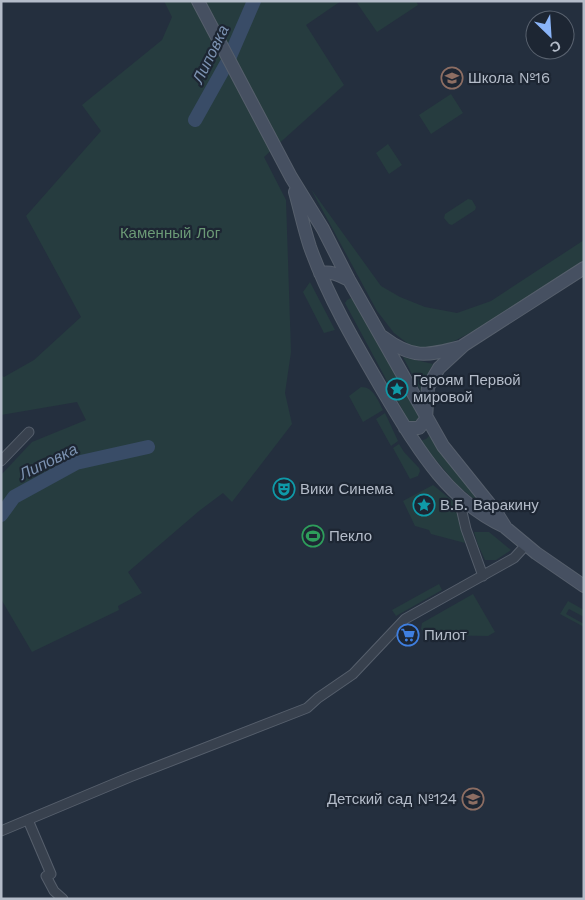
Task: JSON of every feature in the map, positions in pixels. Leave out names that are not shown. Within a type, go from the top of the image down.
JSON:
[{"type":"main road","points":[[198,1],[289,174],[323,229],[426,419],[443,446],[496,512],[506,528]]},
{"type":"main road","points":[[289,174],[310,245],[336,308],[405,428],[430,466],[472,509],[506,528],[570,578],[584,586]]},
{"type":"main road","points":[[405,428],[420,428],[426,419],[428,387],[439,368],[464,345],[584,268]]},
{"type":"main road","points":[[320,273],[337,274],[349,280]]},
{"type":"main road","points":[[336,308],[340,295],[348,291],[356,292]]},
{"type":"main road","points":[[379,335],[397,348],[423,355],[464,345]]},
{"type":"street","points":[[1,460],[28,432]]},
{"type":"street","points":[[458,495],[466,529],[483,576]]},
{"type":"street","points":[[1,831],[130,777],[307,708],[318,698],[353,674],[383,640],[405,619],[514,558],[526,545]]},
{"type":"street","points":[[478,562],[486,568],[499,566]]},
{"type":"street","points":[[28,820],[51,874],[46,876],[54,891],[63,899]]},
{"type":"green space","name":"Каменный Лог","points":[[164,1],[341,1],[306,25],[344,85],[264,157],[286,200],[291,352],[285,393],[292,424],[232,502],[223,493],[199,511],[128,572],[142,593],[118,606],[119,610],[32,652],[1,599],[1,475],[32,442],[86,420],[77,402],[1,415],[1,375],[4,377],[34,360],[81,317],[26,216],[101,131],[82,105],[162,40],[172,17]]},
{"type":"green space","points":[[359,1],[416,1],[418,5],[377,32],[357,3]]},
{"type":"green space","points":[[451,94],[463,113],[431,134],[419,115]]},
{"type":"green space","points":[[388,144],[402,165],[389,174],[376,153]]},
{"type":"green space","points":[[311,189],[381,286],[400,297],[425,307],[457,313],[491,301],[584,240],[584,260],[487,324],[439,349],[422,350],[411,346],[394,333],[377,311]]},
{"type":"green space","points":[[468,199],[472,200],[476,207],[475,210],[452,225],[449,224],[444,218],[445,214]]},
{"type":"green space","points":[[310,282],[335,330],[324,333],[303,292]]},
{"type":"green space","points":[[351,298],[354,299],[416,412],[419,419],[412,423],[408,420],[345,303]]},
{"type":"green space","points":[[403,357],[433,364],[426,377],[422,393]]},
{"type":"green space","points":[[361,387],[372,392],[383,410],[363,422],[349,396]]},
{"type":"green space","points":[[385,413],[398,441],[391,446],[376,419]]},
{"type":"green space","points":[[432,433],[493,515],[457,485],[420,441],[426,439]]},
{"type":"green space","points":[[399,444],[419,468],[418,476],[410,479],[393,448]]},
{"type":"green space","points":[[433,485],[454,502],[459,513],[465,543],[431,534],[429,530],[415,526],[403,501]]},
{"type":"green space","points":[[474,532],[489,532],[511,550],[496,560],[485,560]]},
{"type":"green space","points":[[439,584],[442,590],[396,616],[392,610]]},
{"type":"green space","points":[[473,594],[495,632],[488,636],[427,635],[421,629],[422,623]]},
{"type":"green space","points":[[568,601],[584,610],[584,617],[569,609],[566,614],[584,624],[584,627],[560,614]]},
{"type":"waterway","name":"Липовка","points":[[195,120],[228,61],[254,1]]},
{"type":"waterway","name":"Липовка","points":[[1,515],[14,497],[76,463],[148,447]]},
{"type":"place","name":"Школа №16","points":[[452,78]]},
{"type":"place","name":"Героям Первой мировой","points":[[397,389]]},
{"type":"place","name":"Вики Синема","points":[[284,489]]},
{"type":"place","name":"В.Б. Варакину","points":[[424,505]]},
{"type":"place","name":"Пекло","points":[[313,536]]},
{"type":"place","name":"Пилот","points":[[408,635]]},
{"type":"place","name":"Детский сад №124","points":[[473,799]]}]
